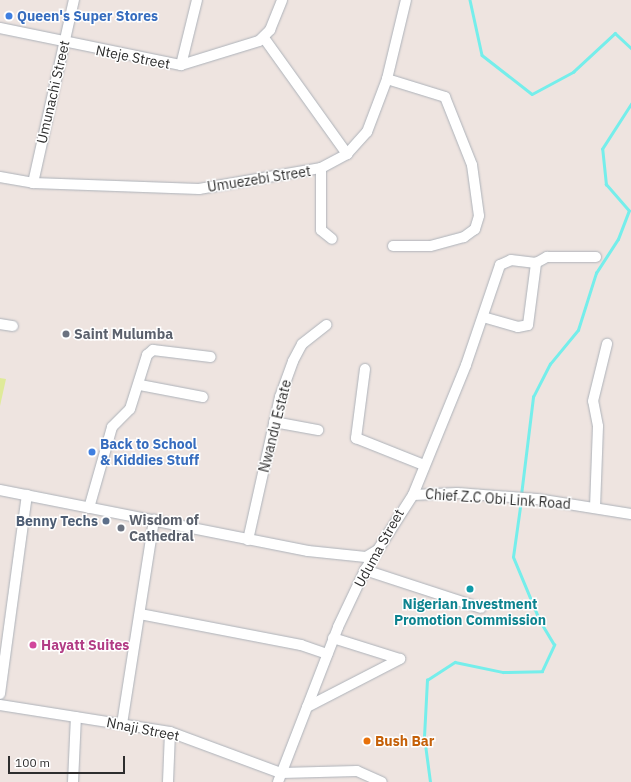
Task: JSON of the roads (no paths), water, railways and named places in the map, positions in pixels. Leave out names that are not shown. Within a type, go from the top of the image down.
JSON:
[{"type":"street","name":"Umunachi Street","points":[[33,183],[74,0]]},
{"type":"street","points":[[180,65],[197,0]]},
{"type":"street","points":[[282,0],[264,38],[347,154]]},
{"type":"street","name":"Umuezebi Street","points":[[0,177],[33,183],[199,189],[321,168],[347,154],[367,132],[387,80],[406,0]]},
{"type":"street","name":"Nteje Street","points":[[0,28],[65,43],[180,65],[196,63],[264,38]]},
{"type":"street","points":[[387,80],[445,97],[472,166],[479,216],[475,229],[464,237],[430,246],[393,246]]},
{"type":"street","points":[[321,168],[321,230],[332,239]]},
{"type":"street","name":"Uduma Street","points":[[279,778],[333,638],[364,570],[413,495],[483,317],[502,262],[536,263],[547,257],[596,257]]},
{"type":"street","points":[[483,317],[518,327],[528,325],[536,263]]},
{"type":"street","points":[[0,324],[13,326]]},
{"type":"street","name":"Nwandu Estate","points":[[248,540],[274,422],[300,347],[326,325]]},
{"type":"street","points":[[595,508],[598,426],[594,401],[607,344]]},
{"type":"street","points":[[89,508],[112,427],[130,409],[140,385],[150,351],[211,357]]},
{"type":"street","points":[[365,369],[356,438],[424,465]]},
{"type":"street","points":[[140,385],[203,397]]},
{"type":"street","points":[[274,422],[318,430]]},
{"type":"street","points":[[0,490],[89,508],[154,519],[248,540],[366,557],[376,551]]},
{"type":"street","points":[[0,694],[27,495]]},
{"type":"street","name":"Chief Z.C Obi Link Road","points":[[413,495],[490,496],[537,499],[631,514]]},
{"type":"street","points":[[122,724],[154,519]]},
{"type":"street","points":[[364,570],[481,608]]},
{"type":"street","points":[[140,614],[301,645],[327,654]]},
{"type":"street","points":[[307,707],[400,660],[333,638]]},
{"type":"street","name":"Nnaji Street","points":[[0,705],[170,732],[279,778]]},
{"type":"street","points":[[73,782],[76,717]]},
{"type":"street","points":[[168,782],[170,732]]},
{"type":"street","points":[[279,778],[357,771],[382,782]]},
{"type":"waterway","points":[[470,0],[482,55],[532,94],[573,72],[615,33],[631,48]]},
{"type":"waterway","points":[[521,495],[533,397],[550,364],[578,330],[596,273],[618,239],[629,211],[606,185],[602,149],[631,104]]},
{"type":"waterway","points":[[430,782],[424,737],[427,680],[455,662],[503,672],[542,671],[554,645],[540,622],[513,557],[521,500]]},
{"type":"place","name":"Queen's Super Stores","points":[[9,16]]},
{"type":"place","name":"Saint Mulumba","points":[[66,334]]},
{"type":"place","name":"Back to School & Kiddies Stuff","points":[[92,452]]},
{"type":"place","name":"Benny Techs","points":[[106,521]]},
{"type":"place","name":"Wisdom of Cathedral","points":[[121,528]]},
{"type":"place","name":"Nigerian Investment Promotion Commission","points":[[470,589]]},
{"type":"place","name":"Hayatt Suites","points":[[33,645]]},
{"type":"place","name":"Bush Bar","points":[[367,741]]}]
